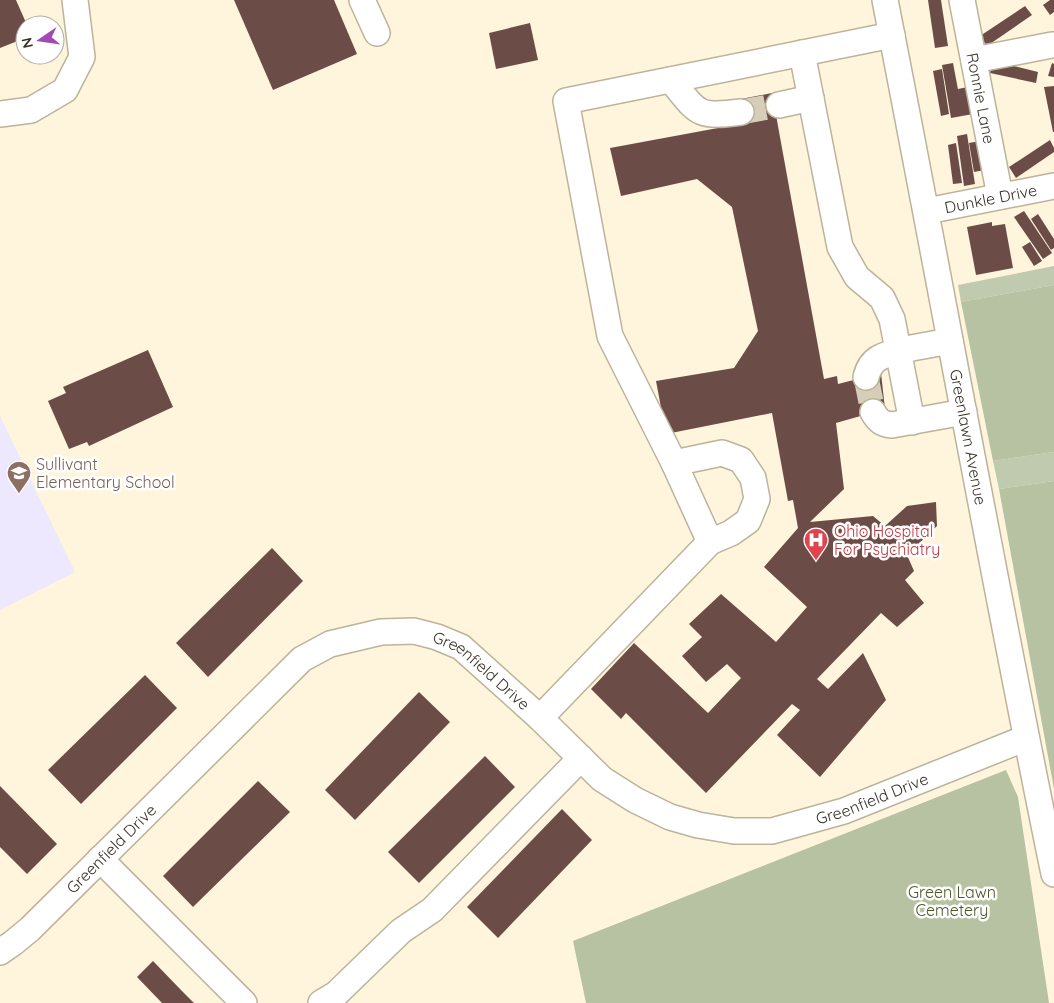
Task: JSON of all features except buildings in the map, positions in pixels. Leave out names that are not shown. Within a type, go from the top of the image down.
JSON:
[{"type":"street","points":[[0,114],[31,110],[65,90],[82,57],[75,0]]},
{"type":"street","points":[[362,0],[377,32]]},
{"type":"street","name":"Greenlawn Avenue","points":[[885,0],[927,211],[950,342],[1026,738],[1054,874]]},
{"type":"street","name":"Ronnie Lane","points":[[962,0],[1000,196]]},
{"type":"street","points":[[710,542],[674,463],[610,336],[566,101],[892,35]]},
{"type":"street","points":[[974,60],[1052,45]]},
{"type":"street","points":[[802,53],[840,247],[857,277],[882,298],[892,319],[912,422]]},
{"type":"street","points":[[670,80],[696,110],[707,114],[720,115],[741,112]]},
{"type":"street","points":[[779,105],[811,98]]},
{"type":"street","name":"Dunkle Drive","points":[[927,211],[1054,186]]},
{"type":"street","points":[[866,377],[868,370],[880,358],[898,352],[950,342]]},
{"type":"street","points":[[873,412],[877,420],[883,424],[892,425],[964,412]]},
{"type":"street","points":[[540,718],[710,542],[730,534],[748,521],[757,499],[753,478],[741,460],[722,453],[674,463]]},
{"type":"street","name":"Greenfield Drive","points":[[0,952],[30,929],[302,660],[330,644],[381,632],[414,631],[437,637],[461,647],[540,718],[602,779],[635,800],[670,817],[698,825],[734,831],[772,831],[844,811],[1026,738]]},
{"type":"street","points":[[321,1003],[336,994],[401,931],[432,910],[581,758]]},
{"type":"street","points":[[100,859],[244,1003]]},
{"type":"shaded area","name":"Sullivant Elementary School","points":[[0,416],[75,572],[0,610]]},
{"type":"green space","points":[[1054,266],[1054,285],[961,302],[958,285]]},
{"type":"green space","points":[[1054,285],[1054,452],[993,461],[961,302]]},
{"type":"green space","points":[[1054,452],[1054,481],[999,489],[993,461]]},
{"type":"green space","points":[[1054,481],[1054,789],[999,489]]},
{"type":"green space","name":"Green Lawn Cemetery","points":[[1006,770],[1018,797],[1049,1003],[586,1003],[573,941]]},
{"type":"tunnel","points":[[741,112],[779,105]]},
{"type":"tunnel","points":[[866,377],[873,412]]},
{"type":"place","name":"Sullivant Elementary School","points":[[19,494]]},
{"type":"place","name":"Ohio Hospital For Psychiatry","points":[[816,561]]}]
